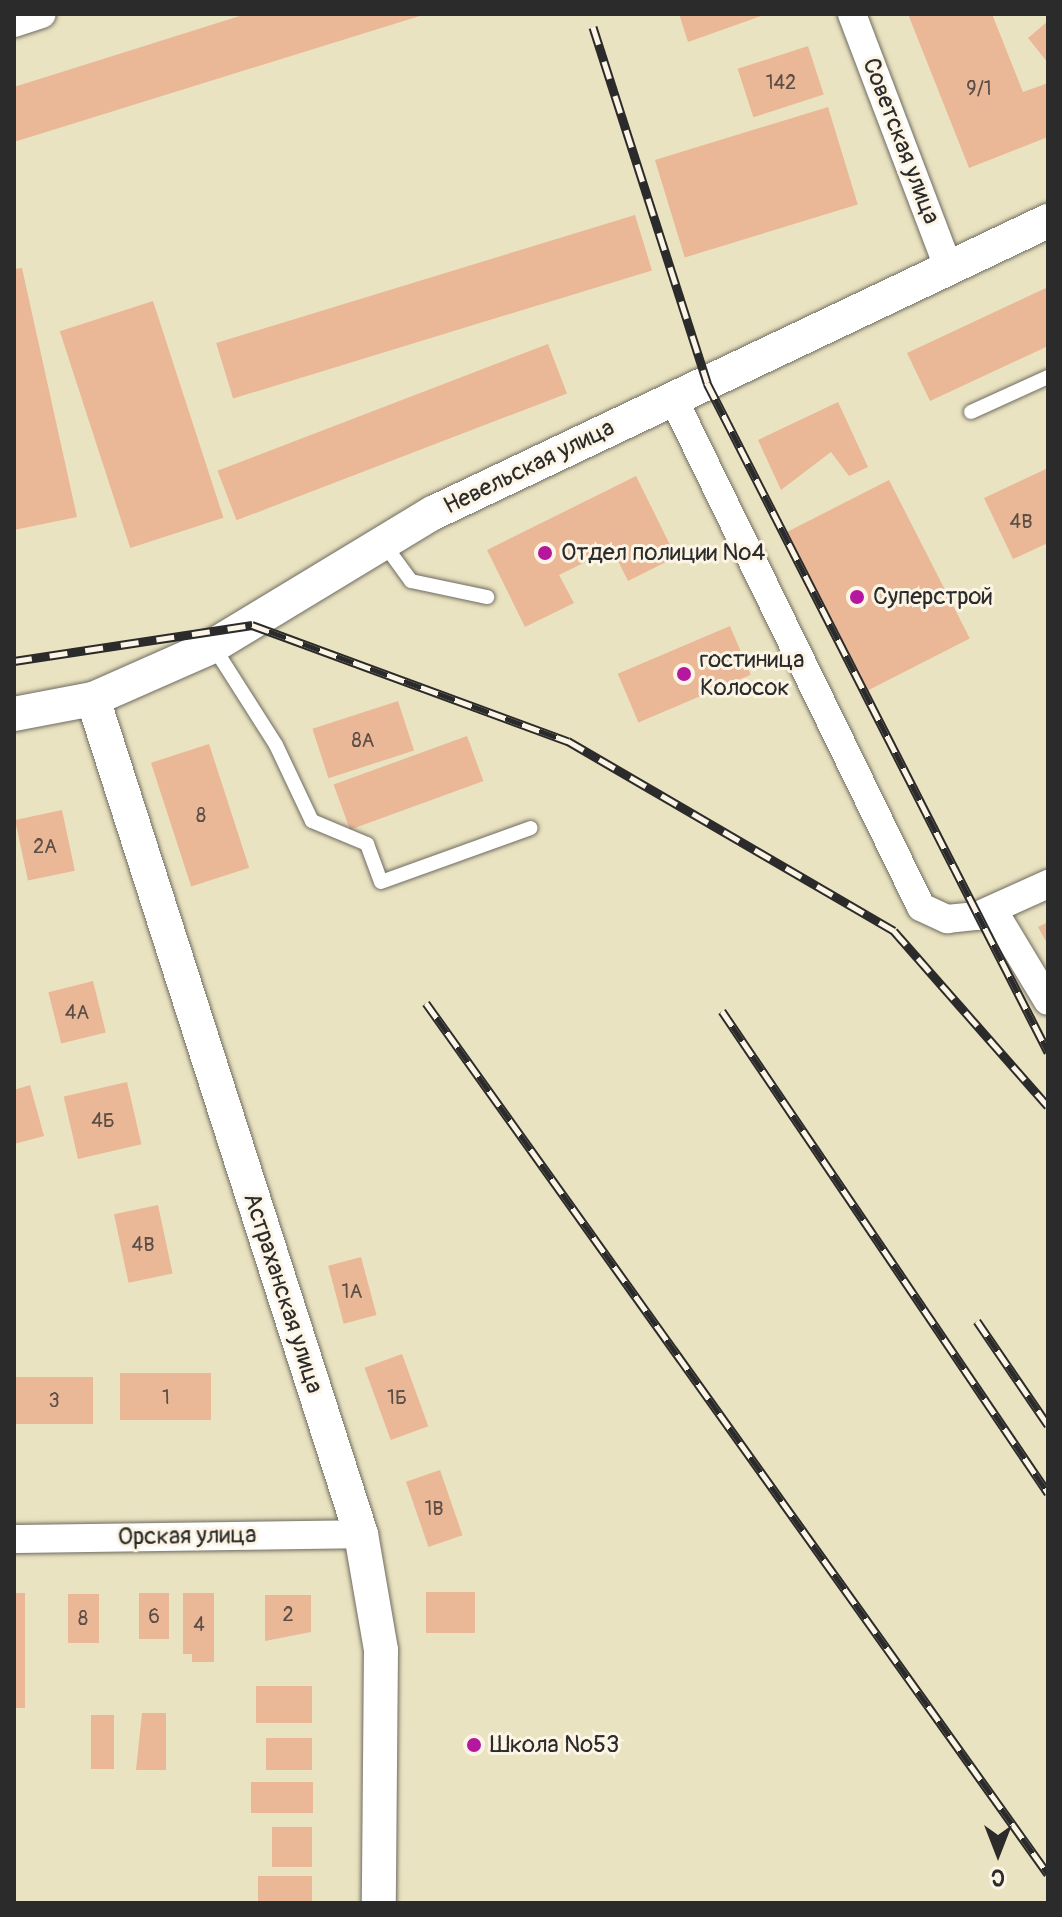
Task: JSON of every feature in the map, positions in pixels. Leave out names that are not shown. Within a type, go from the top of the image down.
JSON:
[{"type":"street","points":[[14,23],[42,14]]},
{"type":"street","name":"Советская улица","points":[[852,14],[949,269]]},
{"type":"street","name":"Невельская улица","points":[[14,714],[93,699],[213,646],[433,513],[1048,221]]},
{"type":"street","points":[[673,398],[921,907],[947,919],[993,910],[1048,884]]},
{"type":"street","name":"Астраханская улица","points":[[93,699],[361,1534],[381,1650],[379,1903]]},
{"type":"street","points":[[993,910],[1048,1001]]},
{"type":"street","name":"Орская улица","points":[[14,1539],[361,1534]]},
{"type":"lane","points":[[971,412],[1048,377]]},
{"type":"lane","points":[[384,544],[411,581],[487,597]]},
{"type":"lane","points":[[213,646],[276,745],[312,821],[367,844],[381,882],[531,828]]},
{"type":"building","points":[[246,14],[423,15],[14,142],[14,87]]},
{"type":"building","points":[[679,14],[767,14],[688,42]]},
{"type":"building","points":[[908,14],[992,14],[1023,92],[1048,83],[1048,137],[969,168]]},
{"type":"building","points":[[1048,21],[1048,63],[1028,38]]},
{"type":"building","points":[[808,46],[824,95],[753,117],[738,69]]},
{"type":"building","points":[[828,107],[858,205],[685,257],[655,160]]},
{"type":"building","points":[[635,215],[652,270],[233,399],[216,343]]},
{"type":"building","points":[[22,268],[77,517],[14,530],[14,269]]},
{"type":"building","points":[[1048,287],[1048,346],[930,401],[907,353]]},
{"type":"building","points":[[153,301],[223,518],[130,548],[60,331]]},
{"type":"building","points":[[548,344],[567,393],[237,520],[218,471]]},
{"type":"building","points":[[838,402],[868,467],[849,476],[831,452],[781,490],[758,440]]},
{"type":"building","points":[[1048,468],[1048,543],[1013,559],[984,498]]},
{"type":"building","name":"Отдел полиции №4","points":[[636,476],[676,557],[628,581],[612,549],[559,575],[574,603],[525,627],[487,550]]},
{"type":"building","points":[[889,480],[970,639],[868,690],[787,532]]},
{"type":"building","name":"гостиница Колосок","points":[[730,626],[751,675],[638,722],[618,674]]},
{"type":"building","points":[[398,701],[414,750],[328,778],[312,729]]},
{"type":"building","points":[[467,736],[483,781],[350,830],[334,785]]},
{"type":"building","points":[[209,744],[249,868],[191,886],[151,763]]},
{"type":"building","points":[[62,810],[75,871],[28,881],[15,820]]},
{"type":"building","points":[[1048,922],[1048,945],[1038,927]]},
{"type":"building","points":[[93,981],[106,1032],[61,1044],[48,992]]},
{"type":"building","points":[[127,1082],[141,1144],[78,1159],[64,1097]]},
{"type":"building","points":[[30,1085],[44,1136],[14,1144],[14,1090]]},
{"type":"building","points":[[158,1205],[173,1273],[129,1283],[114,1214]]},
{"type":"building","points":[[361,1257],[377,1315],[344,1324],[328,1266]]},
{"type":"building","points":[[402,1354],[428,1426],[391,1440],[364,1368]]},
{"type":"building","points":[[120,1373],[211,1373],[211,1420],[120,1420]]},
{"type":"building","points":[[14,1377],[93,1377],[93,1424],[14,1424]]},
{"type":"building","points":[[440,1470],[462,1535],[428,1547],[406,1482]]},
{"type":"building","points":[[426,1592],[475,1592],[475,1633],[426,1633]]},
{"type":"building","points":[[14,1593],[25,1593],[25,1708],[14,1708]]},
{"type":"building","points":[[139,1593],[169,1593],[169,1639],[139,1639]]},
{"type":"building","points":[[183,1593],[214,1593],[214,1662],[192,1662],[192,1654],[183,1654]]},
{"type":"building","points":[[68,1594],[99,1594],[99,1643],[68,1643]]},
{"type":"building","points":[[265,1595],[311,1595],[311,1632],[265,1641]]},
{"type":"building","points":[[256,1686],[312,1686],[312,1723],[256,1723]]},
{"type":"building","points":[[142,1713],[166,1713],[166,1770],[136,1770]]},
{"type":"building","points":[[91,1715],[114,1715],[114,1769],[91,1769]]},
{"type":"building","points":[[266,1738],[312,1738],[312,1770],[266,1770]]},
{"type":"building","points":[[251,1782],[313,1782],[313,1813],[251,1813]]},
{"type":"building","points":[[272,1827],[312,1827],[312,1867],[272,1867]]},
{"type":"building","points":[[258,1876],[312,1876],[312,1903],[258,1903]]},
{"type":"railway","points":[[593,27],[707,383],[1048,1052]]},
{"type":"railway","points":[[14,661],[252,625],[568,741],[894,931],[1048,1106]]},
{"type":"railway","points":[[426,1003],[1048,1874]]},
{"type":"railway","points":[[722,1011],[1048,1493]]},
{"type":"railway","points":[[977,1321],[1048,1425]]},
{"type":"place","name":"Отдел полиции №4","points":[[545,553]]},
{"type":"place","name":"Суперстрой","points":[[857,597]]},
{"type":"place","name":"гостиница Колосок","points":[[684,674]]},
{"type":"place","name":"Школа №53","points":[[474,1745]]}]
